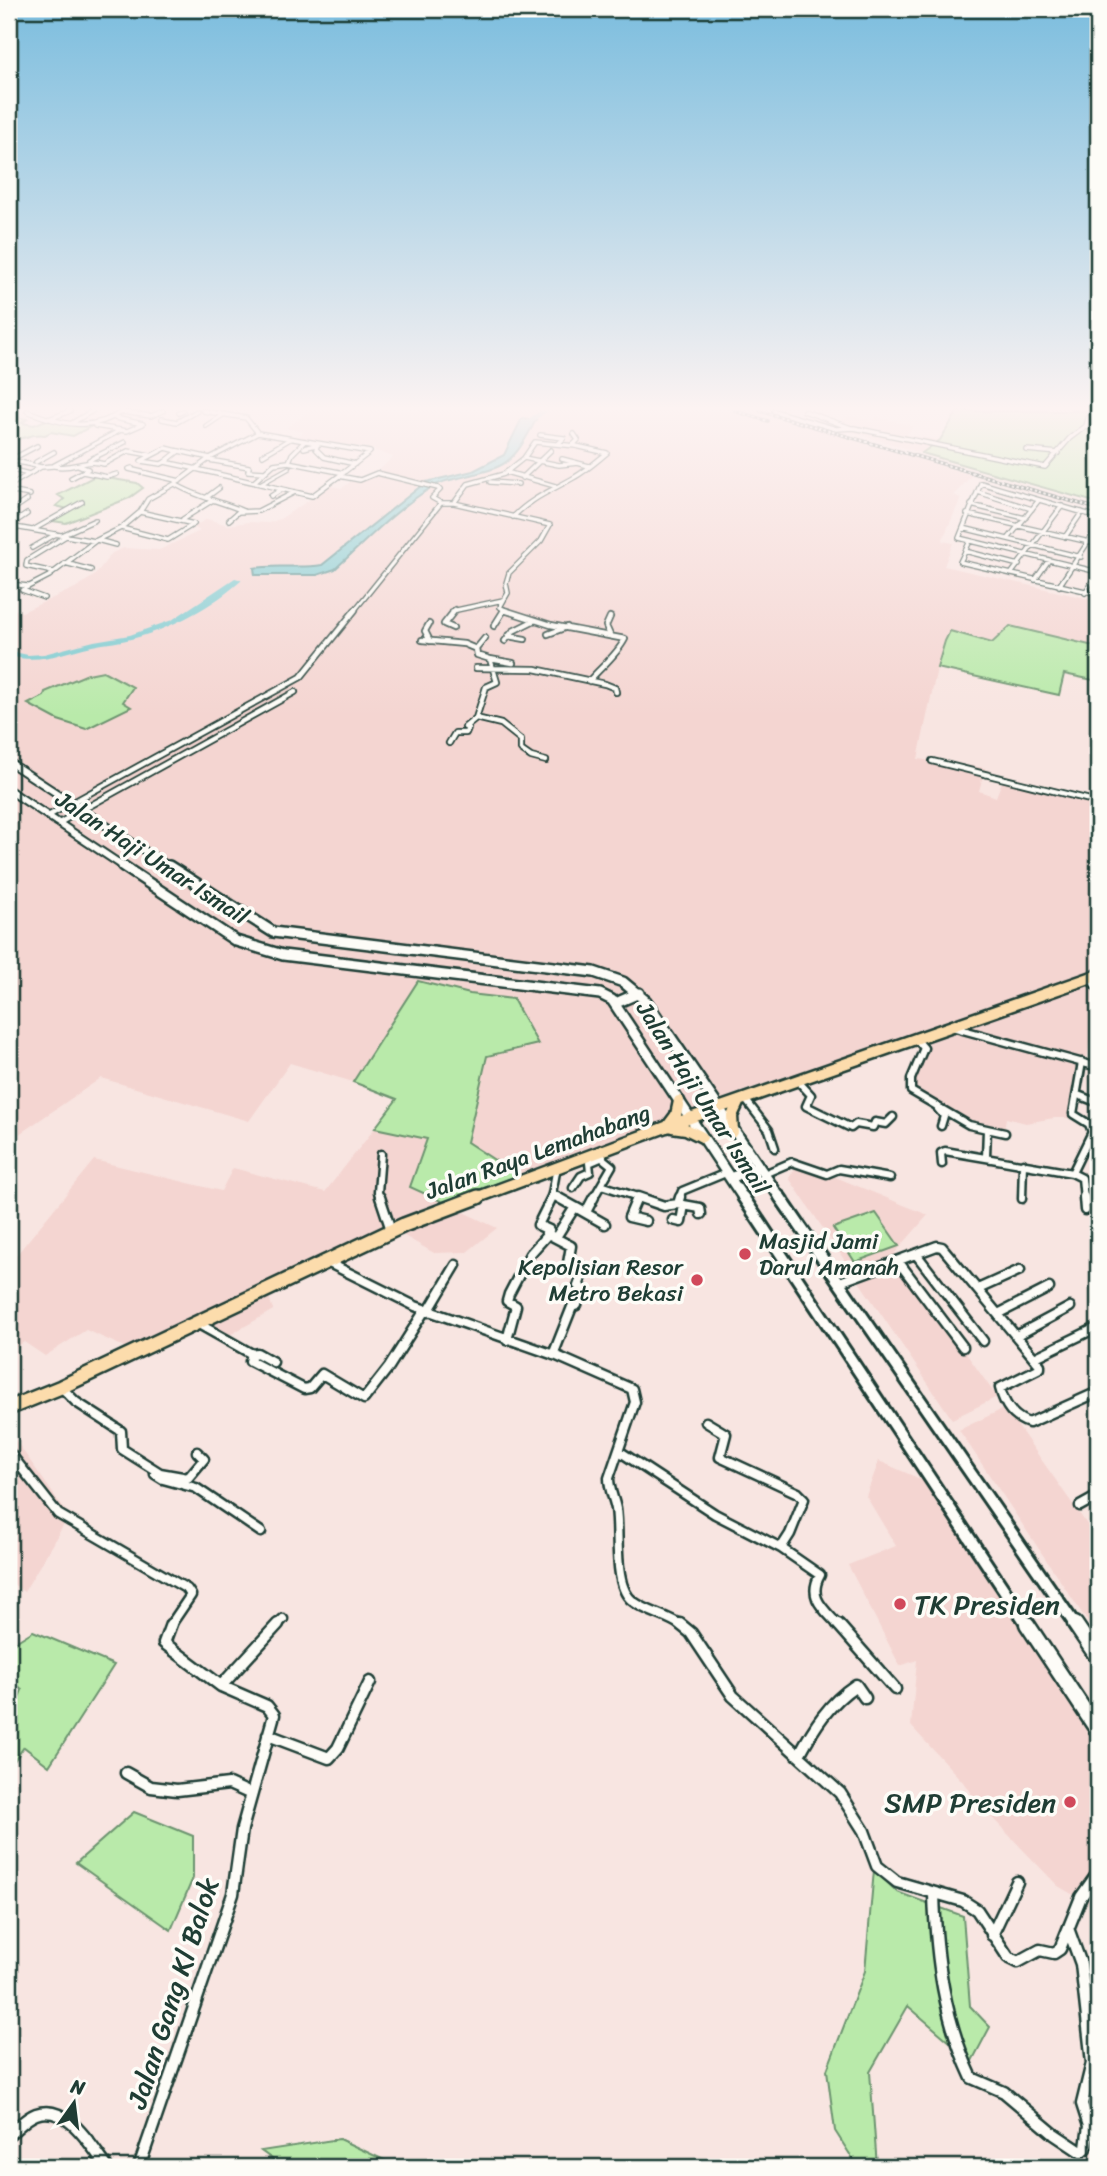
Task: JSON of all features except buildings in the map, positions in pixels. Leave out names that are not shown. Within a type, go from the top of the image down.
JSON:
[{"type":"main road","name":"Jalan Haji Umar Ismail","points":[[9,762],[273,932],[594,972],[618,978],[639,993],[1098,1658]]},
{"type":"main road","name":"Jalan Haji Umar Ismail","points":[[9,790],[220,931],[256,948],[283,955],[600,994],[616,1003],[702,1137],[834,1329],[1098,1731]]},
{"type":"main road","name":"Jalan Raya Lemahabang","points":[[9,1408],[61,1387],[391,1230],[557,1167],[599,1155],[690,1118],[1093,977]]},
{"type":"main road","points":[[616,1003],[639,993]]},
{"type":"main road","points":[[733,1132],[732,1116],[742,1100]]},
{"type":"main road","points":[[667,1127],[676,1115],[679,1101]]},
{"type":"main road","points":[[667,1127],[686,1129],[702,1137]]},
{"type":"main road","points":[[728,1176],[761,1170]]},
{"type":"street","points":[[16,513],[27,515],[9,526],[116,545]]},
{"type":"street","points":[[33,530],[64,513]]},
{"type":"street","points":[[44,598],[22,591],[96,540],[121,528],[139,513]]},
{"type":"street","points":[[121,528],[168,540],[194,524],[142,513]]},
{"type":"street","points":[[183,519],[193,513]]},
{"type":"street","points":[[229,520],[239,513]]},
{"type":"street","points":[[48,816],[285,687],[310,668],[433,513]]},
{"type":"street","points":[[494,513],[551,526],[511,570],[506,588],[508,593],[500,607],[503,610],[535,620],[622,637],[625,643],[619,651],[608,657],[589,681]]},
{"type":"street","points":[[513,517],[517,513]]},
{"type":"street","points":[[1002,513],[1025,518]]},
{"type":"street","points":[[1008,539],[1029,513]]},
{"type":"street","points":[[1011,574],[1057,513]]},
{"type":"street","points":[[1065,537],[1082,513]]},
{"type":"street","points":[[1085,593],[1098,572],[959,539],[967,514],[1098,544]]},
{"type":"street","points":[[33,548],[95,520]]},
{"type":"street","points":[[986,534],[996,520]]},
{"type":"street","points":[[1059,586],[1081,557],[1098,527]]},
{"type":"street","points":[[963,528],[1081,557]]},
{"type":"street","points":[[53,572],[26,566],[27,560],[61,535]]},
{"type":"street","points":[[970,541],[960,562],[1098,594]]},
{"type":"street","points":[[965,551],[1019,565]]},
{"type":"street","points":[[1035,580],[1049,560]]},
{"type":"street","points":[[65,563],[91,570]]},
{"type":"street","points":[[9,584],[28,586]]},
{"type":"street","points":[[453,628],[444,625],[453,610],[503,600]]},
{"type":"street","points":[[494,626],[503,610]]},
{"type":"street","points":[[610,617],[606,626],[610,635]]},
{"type":"street","points":[[525,639],[507,639],[535,620]]},
{"type":"street","points":[[429,624],[425,631],[430,641]]},
{"type":"street","points":[[548,635],[567,627]]},
{"type":"street","points":[[476,649],[485,638]]},
{"type":"street","points":[[422,640],[464,643],[476,649],[477,654],[513,663]]},
{"type":"street","points":[[449,743],[455,733],[466,733],[468,728],[465,727],[476,718],[486,687],[497,682],[494,660]]},
{"type":"street","points":[[476,668],[535,669],[615,688],[616,692]]},
{"type":"street","points":[[59,823],[295,692],[285,687]]},
{"type":"street","points":[[476,718],[506,727],[521,740],[522,750],[531,757],[546,761]]},
{"type":"street","points":[[932,761],[1098,802]]},
{"type":"street","points":[[1093,977],[1098,988]]},
{"type":"street","points":[[952,1027],[1098,1067]]},
{"type":"street","points":[[917,1040],[924,1048],[909,1088],[941,1111],[944,1116],[941,1126]]},
{"type":"street","points":[[1073,1173],[1093,1141],[1089,1124],[1073,1114],[1082,1062]]},
{"type":"street","points":[[798,1082],[811,1095],[806,1105],[846,1126],[852,1128],[856,1124],[872,1127],[875,1122],[886,1124],[893,1117]]},
{"type":"street","points":[[913,1092],[964,1123],[1005,1133]]},
{"type":"street","points":[[1078,1095],[1096,1102]]},
{"type":"street","points":[[742,1100],[769,1130],[775,1148]]},
{"type":"street","points":[[986,1157],[987,1129]]},
{"type":"street","points":[[942,1164],[943,1151],[1073,1173],[1082,1178],[1085,1210]]},
{"type":"street","points":[[382,1153],[378,1192],[391,1230]]},
{"type":"street","points":[[573,1188],[581,1175],[590,1172],[589,1163],[599,1155],[612,1168],[586,1212]]},
{"type":"street","points":[[761,1170],[792,1162],[827,1174],[839,1169],[890,1178]]},
{"type":"street","points":[[1022,1200],[1023,1163]]},
{"type":"street","points":[[507,1340],[516,1306],[507,1299],[530,1255],[549,1230],[538,1225],[553,1195],[557,1167]]},
{"type":"street","points":[[585,1174],[636,1198],[664,1206],[681,1204],[701,1209],[701,1214]]},
{"type":"street","points":[[673,1220],[681,1222],[682,1191],[728,1176]]},
{"type":"street","points":[[553,1195],[605,1224]]},
{"type":"street","points":[[636,1198],[629,1217],[646,1221]]},
{"type":"street","points":[[556,1237],[575,1207]]},
{"type":"street","points":[[546,1233],[571,1246],[568,1264],[585,1268],[578,1286],[582,1288],[577,1305],[572,1307],[553,1355]]},
{"type":"street","points":[[840,1282],[937,1246],[946,1249],[1040,1368],[1000,1388],[1006,1403],[1019,1419],[1029,1423],[1097,1396]]},
{"type":"street","points":[[916,1254],[983,1341]]},
{"type":"street","points":[[326,1261],[380,1292],[507,1340],[594,1369],[632,1389],[635,1402],[609,1478],[609,1488],[616,1509],[620,1573],[625,1591],[633,1602],[669,1616],[691,1633],[733,1696],[840,1793],[854,1811],[877,1866],[897,1882],[963,1901],[977,1910],[985,1918],[992,1935],[1008,1957],[1018,1962],[1041,1950],[1056,1952],[1069,1931],[1091,1878],[1098,1873]]},
{"type":"street","points":[[898,1261],[963,1347]]},
{"type":"street","points":[[252,1354],[250,1361],[304,1389],[310,1388],[322,1374],[364,1399],[389,1367],[456,1265]]},
{"type":"street","points":[[978,1289],[1020,1270]]},
{"type":"street","points":[[998,1314],[1049,1288]]},
{"type":"street","points":[[1016,1336],[1070,1307]]},
{"type":"street","points":[[197,1323],[252,1354],[257,1353],[273,1362]]},
{"type":"street","points":[[1034,1358],[1098,1327]]},
{"type":"street","points":[[61,1387],[76,1402],[121,1431],[122,1449],[167,1476],[186,1479],[204,1459],[197,1452]]},
{"type":"street","points":[[706,1422],[726,1434],[720,1457],[798,1493],[804,1499],[790,1534],[781,1548]]},
{"type":"street","points":[[619,1451],[715,1514],[781,1548],[820,1575],[814,1586],[817,1601],[895,1689]]},
{"type":"street","name":"Jalan Gang Kl Balok","points":[[9,1452],[58,1514],[187,1589],[191,1595],[189,1602],[165,1634],[164,1643],[221,1686],[271,1709],[274,1719],[242,1829],[233,1894],[139,2167]]},
{"type":"street","points":[[147,1466],[148,1470],[163,1479],[189,1485],[203,1492],[261,1532]]},
{"type":"street","points":[[1080,1506],[1098,1496]]},
{"type":"street","points":[[221,1686],[283,1619]]},
{"type":"street","points":[[268,1735],[329,1758],[338,1748],[370,1682]]},
{"type":"street","points":[[799,1755],[817,1721],[842,1693],[856,1685],[865,1698]]},
{"type":"street","points":[[126,1773],[152,1787],[177,1790],[229,1784],[251,1794]]},
{"type":"street","points":[[992,1935],[1017,1882]]},
{"type":"street","points":[[934,1894],[942,1994],[946,2013],[972,2078],[1004,2092],[1054,2134],[1081,2152],[1086,2148],[1089,2126],[1082,2104],[1092,2063],[1081,1964],[1069,1931]]},
{"type":"street","points":[[9,2134],[34,2114],[59,2116],[83,2132],[90,2147],[107,2167]]},
{"type":"shaded area","points":[[290,513],[955,513],[942,541],[953,543],[944,566],[1098,601],[1098,647],[1010,626],[992,643],[937,668],[918,759],[985,768],[979,791],[996,797],[1004,777],[1098,803],[1098,914],[1091,925],[1098,929],[1098,1037],[1091,1038],[1073,1118],[1026,1123],[1006,1118],[1004,1132],[971,1125],[915,1087],[913,1073],[929,1044],[926,1031],[740,1092],[519,1176],[467,1143],[487,1056],[538,1043],[513,999],[470,994],[418,981],[353,1082],[290,1063],[249,1121],[101,1078],[9,1141],[9,608],[22,612],[75,588],[94,576],[112,553],[124,548],[159,550],[200,531],[193,527],[207,519],[228,525],[268,523]]},
{"type":"shaded area","points":[[375,1128],[427,1139],[410,1187],[497,1228],[467,1252],[434,1253],[399,1233],[268,1294],[273,1310],[230,1335],[207,1324],[138,1353],[86,1330],[45,1356],[24,1342],[9,1352],[9,1315],[20,1306],[9,1299],[9,1264],[94,1160],[221,1191],[233,1168],[325,1192]]},
{"type":"shaded area","points":[[799,1162],[928,1215],[895,1253],[997,1397],[952,1419],[789,1178]]},
{"type":"shaded area","points":[[1005,1408],[1098,1540],[1098,1637],[959,1430]]},
{"type":"shaded area","points":[[9,1431],[69,1516],[24,1592],[9,1581]]},
{"type":"shaded area","points":[[879,1461],[934,1485],[1098,1747],[1098,1909],[1058,1886],[976,1801],[963,1782],[911,1726],[917,1660],[900,1666],[848,1565],[896,1546],[866,1496]]},
{"type":"green space","points":[[64,513],[92,513],[66,523],[53,521]]},
{"type":"green space","points":[[1010,626],[1098,647],[1098,681],[1064,674],[1059,695],[937,668],[950,631],[992,643]]},
{"type":"green space","points":[[103,671],[133,687],[123,702],[131,707],[86,729],[58,720],[28,704],[44,696],[45,692],[88,674]]},
{"type":"green space","points":[[418,981],[470,994],[513,999],[538,1044],[487,1056],[467,1142],[519,1176],[443,1202],[410,1187],[427,1139],[375,1128],[397,1099],[353,1082]]},
{"type":"green space","points":[[876,1213],[899,1246],[855,1262],[833,1228]]},
{"type":"green space","points":[[33,1631],[114,1665],[49,1766],[24,1747],[9,1768],[9,1721],[22,1690],[9,1680],[9,1646]]},
{"type":"green space","points":[[134,1812],[193,1836],[193,1878],[171,1930],[76,1863]]},
{"type":"green space","points":[[874,1870],[897,1892],[963,1916],[970,2006],[990,2027],[972,2061],[908,2006],[870,2072],[877,2167],[858,2167],[835,2131],[827,2070],[865,1971]]},
{"type":"green space","points":[[339,2139],[399,2167],[283,2167],[261,2151]]},
{"type":"water","points":[[388,513],[396,513],[335,569],[317,575],[255,575],[254,568],[322,565]]},
{"type":"waterway","points":[[9,654],[28,658],[44,656],[131,637],[175,622],[238,580]]},
{"type":"place","name":"Masjid Jami Darul Amanah","points":[[745,1254]]},
{"type":"place","name":"Kepolisian Resor Metro Bekasi","points":[[697,1280]]},
{"type":"place","name":"TK Presiden","points":[[900,1604]]},
{"type":"place","name":"SMP Presiden","points":[[1070,1802]]}]
